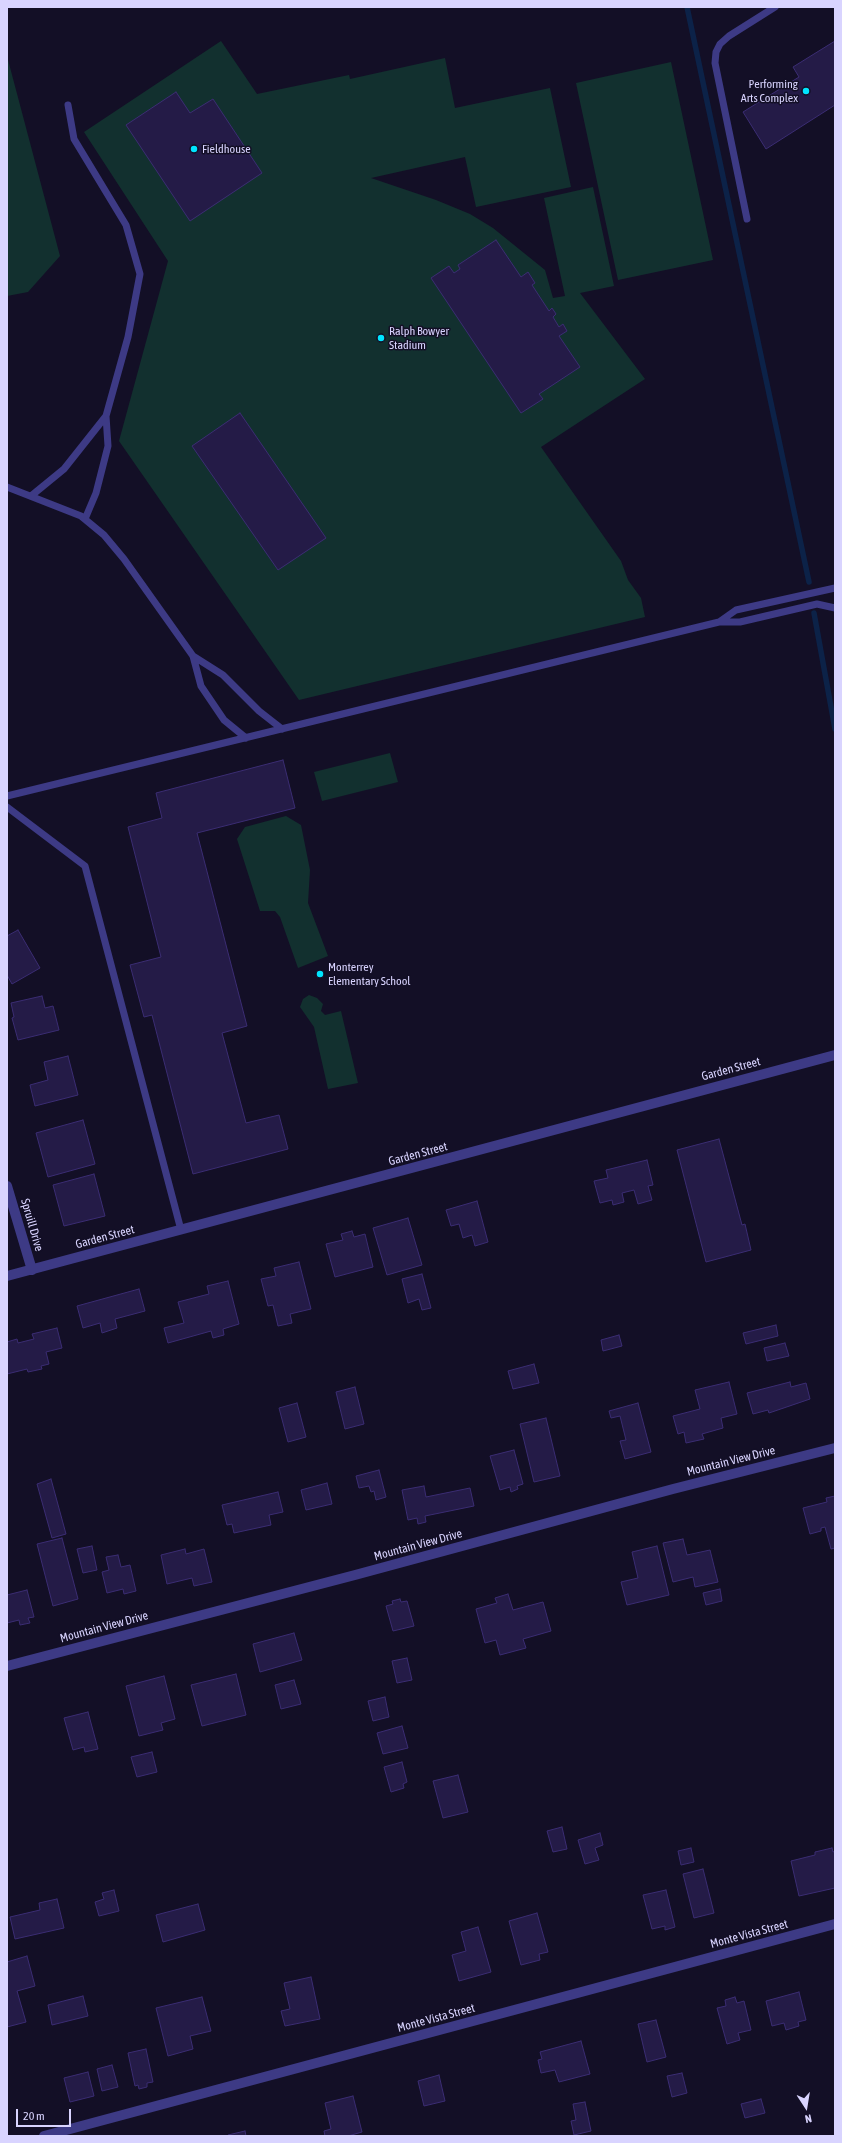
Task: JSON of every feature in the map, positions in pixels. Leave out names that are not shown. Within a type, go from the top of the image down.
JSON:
[{"type":"street","name":"Garden Street","points":[[7,1276],[835,1055]]},
{"type":"street","name":"Spruill Drive","points":[[7,1186],[32,1270]]},
{"type":"street","name":"Mountain View Drive","points":[[7,1666],[362,1573],[673,1489],[835,1448]]},
{"type":"street","name":"Monte Vista Street","points":[[44,2136],[835,1924]]},
{"type":"lane","points":[[747,219],[715,63],[716,52],[720,44],[729,36],[775,7]]},
{"type":"lane","points":[[68,105],[74,139],[126,226],[140,274],[128,337],[106,416],[108,446],[96,493],[85,519]]},
{"type":"lane","points":[[32,496],[64,469],[106,416]]},
{"type":"lane","points":[[7,487],[69,510],[85,519],[104,535],[124,559],[193,656],[201,686],[224,720],[246,738]]},
{"type":"lane","points":[[719,622],[736,610],[835,588]]},
{"type":"lane","points":[[7,796],[719,622],[740,622],[817,604],[835,608]]},
{"type":"lane","points":[[193,656],[223,675],[259,711],[282,729]]},
{"type":"lane","points":[[7,807],[85,866],[181,1230]]},
{"type":"green space","name":"Ralph Bowyer Stadium","points":[[221,41],[257,94],[349,75],[350,79],[445,58],[455,108],[550,88],[571,187],[476,207],[465,157],[371,178],[436,200],[470,214],[493,228],[545,270],[553,298],[565,296],[544,198],[593,187],[614,286],[580,293],[645,379],[541,447],[621,561],[628,580],[641,598],[645,617],[299,700],[119,441],[168,261],[84,132]]},
{"type":"green space","points":[[7,56],[60,256],[28,292],[7,296]]},
{"type":"green space","points":[[671,62],[713,260],[618,280],[576,83]]},
{"type":"green space","points":[[390,753],[398,782],[322,801],[314,772]]},
{"type":"green space","points":[[286,816],[301,825],[310,870],[308,903],[328,956],[298,968],[280,917],[275,911],[260,911],[237,839],[245,827]]},
{"type":"green space","points":[[309,995],[317,998],[323,1004],[321,1011],[325,1015],[341,1011],[358,1083],[328,1089],[314,1027],[300,1007],[303,999]]},
{"type":"building","name":"Performing Arts Complex","points":[[835,41],[835,105],[766,149],[743,112],[799,77],[793,67]]},
{"type":"building","name":"Fieldhouse","points":[[176,92],[190,113],[213,99],[262,173],[190,221],[126,125]]},
{"type":"building","points":[[496,240],[521,277],[528,272],[535,283],[532,285],[549,311],[552,308],[556,314],[553,317],[559,327],[563,324],[567,331],[559,336],[580,367],[539,394],[543,399],[521,413],[431,278],[449,266],[454,273],[460,269],[458,265]]},
{"type":"building","points":[[240,413],[326,538],[278,570],[192,446]]},
{"type":"building","points":[[283,760],[295,808],[197,833],[247,1026],[222,1033],[246,1123],[279,1115],[288,1149],[193,1174],[152,1015],[144,1017],[130,965],[161,957],[128,827],[162,818],[156,793]]},
{"type":"building","points":[[18,930],[40,968],[12,984],[7,975],[7,936]]},
{"type":"building","points":[[42,996],[45,1008],[53,1006],[59,1030],[18,1040],[12,1018],[14,1017],[11,1003]]},
{"type":"building","points":[[68,1056],[78,1095],[35,1106],[30,1085],[48,1080],[44,1062]]},
{"type":"building","points":[[83,1120],[95,1164],[48,1177],[36,1133]]},
{"type":"building","points":[[719,1139],[742,1225],[745,1224],[751,1250],[706,1262],[677,1150]]},
{"type":"building","points":[[647,1160],[653,1185],[648,1186],[652,1200],[638,1204],[634,1190],[622,1193],[624,1202],[613,1205],[612,1200],[600,1203],[594,1181],[608,1178],[606,1170]]},
{"type":"building","points":[[94,1174],[105,1216],[64,1226],[53,1185]]},
{"type":"building","points":[[477,1201],[488,1242],[475,1246],[472,1235],[463,1238],[459,1224],[451,1226],[446,1210]]},
{"type":"building","points":[[408,1218],[422,1265],[387,1275],[373,1228]]},
{"type":"building","points":[[352,1231],[354,1237],[365,1234],[373,1267],[335,1277],[326,1244],[343,1240],[341,1234]]},
{"type":"building","points":[[299,1262],[311,1309],[290,1314],[292,1323],[278,1326],[273,1305],[268,1306],[261,1279],[276,1276],[274,1268]]},
{"type":"building","points":[[422,1274],[431,1308],[422,1310],[419,1299],[408,1303],[402,1279]]},
{"type":"building","points":[[228,1281],[239,1324],[223,1329],[224,1335],[213,1338],[211,1331],[168,1343],[164,1328],[184,1323],[178,1302],[209,1294],[207,1286]]},
{"type":"building","points":[[139,1289],[145,1311],[115,1319],[117,1328],[102,1333],[100,1323],[83,1328],[77,1306]]},
{"type":"building","points":[[776,1325],[778,1336],[746,1344],[743,1333]]},
{"type":"building","points":[[57,1328],[62,1348],[46,1352],[49,1364],[41,1366],[42,1369],[28,1372],[27,1369],[7,1374],[7,1342],[17,1339],[18,1343],[34,1339],[32,1334]]},
{"type":"building","points":[[619,1335],[622,1346],[603,1351],[601,1340]]},
{"type":"building","points":[[785,1343],[789,1356],[767,1361],[764,1348]]},
{"type":"building","points":[[534,1364],[539,1383],[513,1389],[508,1371]]},
{"type":"building","points":[[729,1382],[737,1414],[721,1418],[723,1428],[702,1434],[704,1439],[686,1443],[684,1432],[678,1434],[673,1416],[700,1409],[695,1390]]},
{"type":"building","points":[[790,1382],[791,1387],[806,1383],[810,1399],[769,1413],[768,1410],[753,1414],[747,1393]]},
{"type":"building","points":[[355,1387],[364,1424],[345,1429],[336,1392]]},
{"type":"building","points":[[297,1403],[306,1437],[288,1442],[279,1408]]},
{"type":"building","points":[[638,1403],[651,1452],[625,1459],[620,1441],[626,1440],[620,1416],[611,1418],[609,1411]]},
{"type":"building","points":[[546,1418],[560,1476],[534,1482],[520,1424]]},
{"type":"building","points":[[514,1450],[523,1484],[517,1486],[518,1489],[511,1492],[510,1487],[500,1490],[490,1456]]},
{"type":"building","points":[[379,1470],[386,1497],[376,1500],[374,1491],[371,1492],[369,1486],[359,1488],[356,1476]]},
{"type":"building","points":[[51,1479],[66,1534],[52,1538],[37,1484]]},
{"type":"building","points":[[327,1483],[332,1504],[306,1510],[301,1490]]},
{"type":"building","points":[[424,1486],[426,1497],[470,1488],[474,1506],[425,1516],[426,1522],[418,1524],[417,1518],[408,1520],[402,1490]]},
{"type":"building","points":[[278,1492],[283,1512],[269,1515],[271,1525],[234,1533],[232,1524],[227,1525],[222,1505]]},
{"type":"building","points":[[835,1496],[835,1548],[831,1549],[825,1527],[821,1528],[821,1531],[810,1534],[803,1508],[827,1502],[826,1498]]},
{"type":"building","points":[[62,1538],[78,1599],[53,1606],[37,1544]]},
{"type":"building","points":[[683,1539],[687,1555],[710,1550],[718,1582],[695,1587],[693,1577],[673,1582],[663,1543]]},
{"type":"building","points":[[92,1546],[97,1570],[83,1573],[77,1549]]},
{"type":"building","points":[[657,1546],[669,1595],[627,1605],[621,1582],[638,1578],[632,1552]]},
{"type":"building","points":[[185,1549],[186,1554],[204,1549],[212,1582],[194,1586],[192,1578],[167,1584],[161,1555]]},
{"type":"building","points":[[118,1555],[121,1567],[130,1565],[136,1591],[124,1594],[123,1589],[107,1593],[102,1572],[109,1570],[106,1557]]},
{"type":"building","points":[[720,1589],[722,1601],[706,1605],[703,1593]]},
{"type":"building","points":[[27,1590],[34,1617],[28,1618],[30,1623],[20,1625],[19,1620],[7,1623],[7,1595]]},
{"type":"building","points":[[508,1594],[513,1610],[543,1602],[551,1631],[523,1639],[526,1648],[500,1655],[496,1640],[485,1643],[476,1609],[497,1603],[495,1598]]},
{"type":"building","points":[[400,1599],[401,1602],[407,1601],[414,1626],[393,1631],[386,1606],[393,1604],[392,1601]]},
{"type":"building","points":[[294,1633],[302,1660],[260,1672],[253,1644]]},
{"type":"building","points":[[407,1658],[412,1680],[397,1683],[392,1661]]},
{"type":"building","points":[[236,1674],[246,1715],[202,1726],[191,1685]]},
{"type":"building","points":[[164,1676],[175,1719],[161,1723],[163,1730],[139,1736],[126,1686]]},
{"type":"building","points":[[294,1680],[301,1704],[281,1709],[275,1685]]},
{"type":"building","points":[[385,1697],[389,1717],[373,1721],[368,1701]]},
{"type":"building","points":[[88,1712],[98,1749],[85,1752],[84,1747],[73,1750],[64,1718]]},
{"type":"building","points":[[402,1726],[408,1748],[383,1754],[377,1733]]},
{"type":"building","points":[[152,1752],[157,1772],[137,1777],[131,1757]]},
{"type":"building","points":[[402,1762],[407,1782],[403,1784],[404,1788],[391,1792],[384,1767]]},
{"type":"building","points":[[458,1775],[468,1812],[443,1818],[433,1781]]},
{"type":"building","points":[[562,1827],[567,1849],[553,1852],[547,1831]]},
{"type":"building","points":[[600,1833],[603,1845],[595,1848],[599,1860],[585,1864],[578,1840]]},
{"type":"building","points":[[691,1848],[694,1862],[681,1865],[678,1851]]},
{"type":"building","points":[[832,1848],[833,1852],[835,1851],[835,1888],[799,1896],[791,1861],[815,1855],[815,1852]]},
{"type":"building","points":[[703,1869],[714,1913],[694,1918],[683,1874]]},
{"type":"building","points":[[114,1890],[119,1911],[99,1916],[95,1902],[104,1899],[102,1893]]},
{"type":"building","points":[[666,1890],[675,1927],[665,1930],[665,1926],[652,1929],[643,1895]]},
{"type":"building","points":[[57,1899],[64,1928],[15,1939],[10,1917],[40,1910],[39,1903]]},
{"type":"building","points":[[198,1904],[205,1930],[163,1942],[156,1915]]},
{"type":"building","points":[[537,1913],[548,1952],[539,1954],[540,1960],[521,1965],[509,1921]]},
{"type":"building","points":[[478,1927],[491,1972],[459,1981],[452,1955],[466,1951],[461,1932]]},
{"type":"building","points":[[27,1956],[35,1986],[17,1991],[26,2022],[7,2027],[7,1962]]},
{"type":"building","points":[[311,1977],[320,2019],[285,2026],[281,2011],[290,2009],[284,1983]]},
{"type":"building","points":[[799,1992],[806,2020],[798,2022],[799,2026],[786,2030],[784,2023],[772,2026],[766,2001]]},
{"type":"building","points":[[83,1996],[88,2016],[52,2025],[48,2005]]},
{"type":"building","points":[[202,1997],[211,2031],[190,2036],[193,2049],[168,2056],[156,2008]]},
{"type":"building","points":[[735,1997],[737,2003],[744,2001],[751,2030],[738,2033],[740,2040],[727,2044],[717,2008],[726,2006],[725,2000]]},
{"type":"building","points":[[656,2020],[666,2057],[647,2062],[638,2024]]},
{"type":"building","points":[[581,2041],[590,2074],[559,2082],[555,2070],[541,2073],[538,2060],[542,2059],[540,2052]]},
{"type":"building","points":[[146,2049],[153,2082],[147,2083],[147,2087],[139,2089],[138,2085],[135,2086],[128,2053]]},
{"type":"building","points":[[112,2065],[118,2087],[102,2091],[97,2069]]},
{"type":"building","points":[[88,2072],[94,2096],[70,2102],[64,2078]]},
{"type":"building","points":[[682,2073],[687,2093],[672,2097],[667,2076]]},
{"type":"building","points":[[439,2075],[445,2101],[424,2106],[418,2081]]},
{"type":"building","points":[[353,2096],[362,2132],[348,2136],[325,2136],[324,2131],[331,2129],[325,2103]]},
{"type":"building","points":[[761,2099],[765,2113],[745,2118],[741,2104]]},
{"type":"building","points":[[585,2102],[591,2131],[574,2135],[571,2121],[576,2120],[573,2104]]},
{"type":"building","points":[[245,2131],[246,2136],[228,2136],[228,2135]]},
{"type":"waterway","points":[[687,7],[809,582]]},
{"type":"waterway","points":[[814,613],[835,729]]},
{"type":"place","name":"Performing Arts Complex","points":[[806,91]]},
{"type":"place","name":"Fieldhouse","points":[[194,149]]},
{"type":"place","name":"Ralph Bowyer Stadium","points":[[381,338]]},
{"type":"place","name":"Monterrey Elementary School","points":[[320,974]]}]
